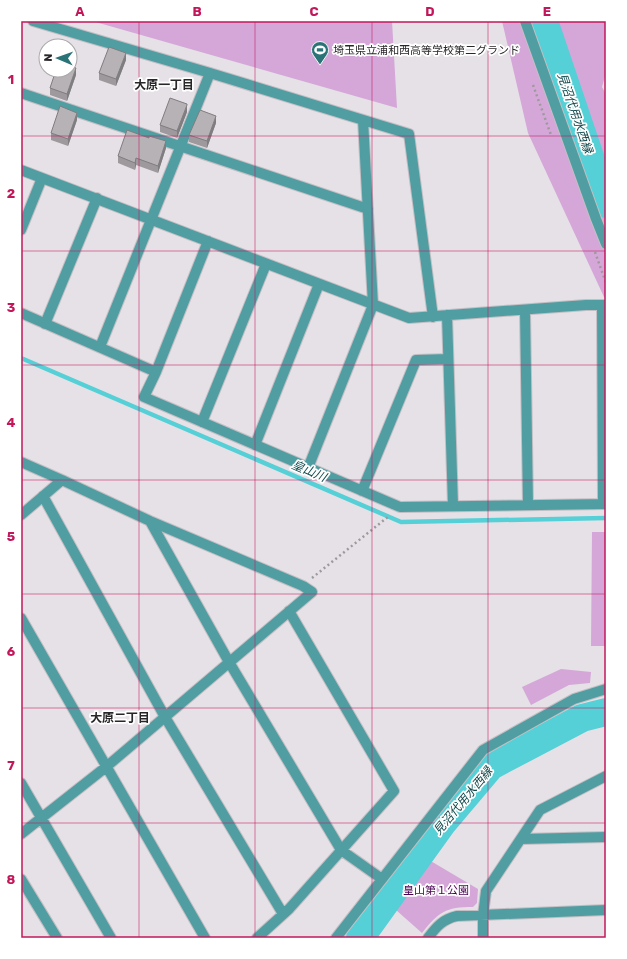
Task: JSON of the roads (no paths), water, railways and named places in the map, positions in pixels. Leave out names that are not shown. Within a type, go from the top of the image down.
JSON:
[{"type":"street","points":[[34,21],[408,134],[433,317]]},
{"type":"street","points":[[525,21],[606,244]]},
{"type":"street","points":[[100,347],[210,73]]},
{"type":"street","points":[[21,93],[368,209]]},
{"type":"street","points":[[308,468],[373,305],[364,120]]},
{"type":"street","points":[[21,170],[97,198],[151,220],[208,241],[373,305],[410,318],[604,305],[605,504],[400,507],[144,397],[156,372],[208,241]]},
{"type":"street","points":[[21,230],[42,178]]},
{"type":"street","points":[[45,324],[97,198]]},
{"type":"street","points":[[202,422],[266,264]]},
{"type":"street","points":[[255,445],[319,284]]},
{"type":"street","points":[[525,310],[528,505]]},
{"type":"street","points":[[21,313],[156,372]]},
{"type":"street","points":[[447,315],[452,506]]},
{"type":"street","points":[[362,491],[416,360],[448,359]]},
{"type":"street","points":[[21,462],[150,522],[303,586],[312,592],[106,767],[21,834]]},
{"type":"street","points":[[21,515],[62,480]]},
{"type":"street","points":[[43,496],[165,717],[283,914]]},
{"type":"street","points":[[150,522],[229,662],[341,850],[382,879]]},
{"type":"street","points":[[257,938],[283,914],[394,791],[289,611]]},
{"type":"street","points":[[21,618],[205,938]]},
{"type":"street","points":[[336,938],[483,750],[574,699],[606,689]]},
{"type":"street","points":[[482,938],[486,891],[540,810],[606,776]]},
{"type":"street","points":[[21,783],[111,938]]},
{"type":"street","points":[[521,839],[606,837]]},
{"type":"street","points":[[21,879],[57,938]]},
{"type":"street","points":[[428,938],[437,926],[451,917],[606,910]]},
{"type":"waterway","name":"見沼代用水西縁","points":[[544,21],[606,204]]},
{"type":"waterway","name":"皇山川","points":[[21,358],[401,522],[606,518]]},
{"type":"waterway","name":"見沼代用水西縁","points":[[360,938],[442,824],[491,766],[582,718],[606,712]]},
{"type":"place","name":"埼玉県立浦和西高等学校第二グランド","points":[[320,65]]},
{"type":"district","name":"大原一丁目","points":[[164,85]]},
{"type":"district","name":"大原二丁目","points":[[120,718]]},
{"type":"park label","name":"皇山第１公園","points":[[436,890]]}]
